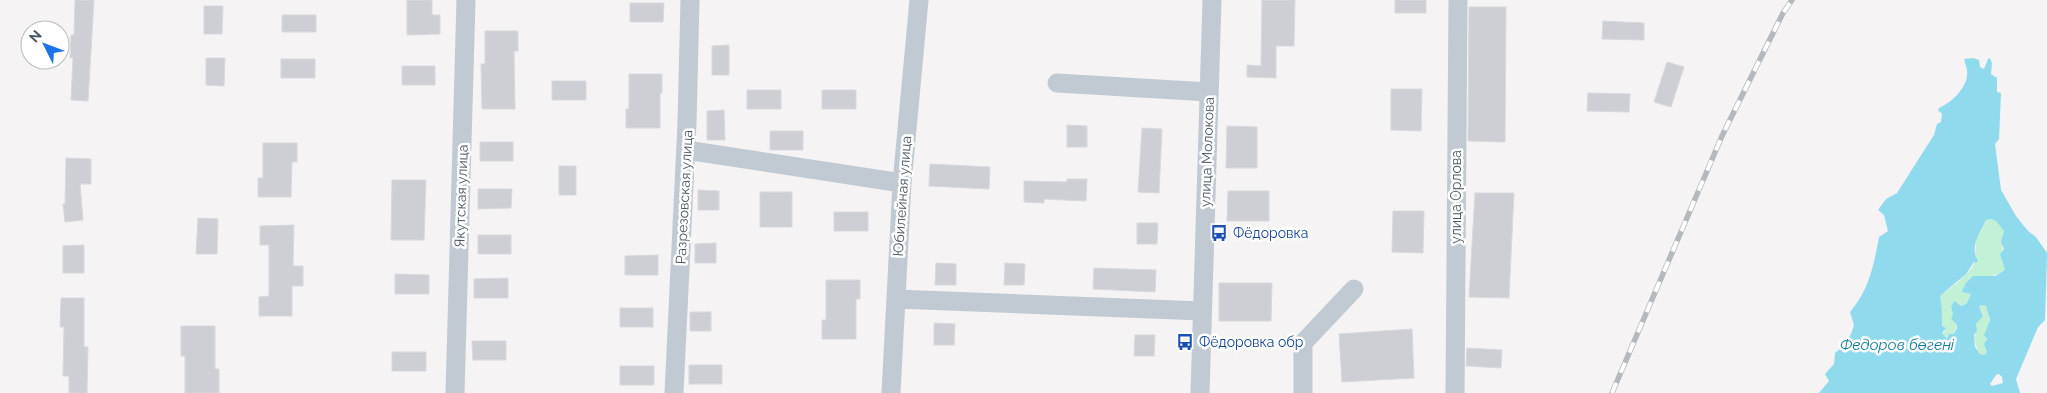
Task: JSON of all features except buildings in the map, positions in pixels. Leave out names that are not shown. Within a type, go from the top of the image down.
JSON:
[{"type":"street","name":"Якутская улица","points":[[455,393],[466,0]]},
{"type":"street","name":"Разрезовская улица","points":[[674,393],[686,150],[690,0]]},
{"type":"street","name":"Юбилейная улица","points":[[891,393],[902,183],[919,0]]},
{"type":"street","name":"улица Молокова","points":[[1200,393],[1212,0]]},
{"type":"street","name":"улица Орлова","points":[[1455,393],[1458,0]]},
{"type":"street","points":[[1057,83],[1209,92]]},
{"type":"street","points":[[686,150],[902,183]]},
{"type":"street","points":[[1303,393],[1303,343],[1354,289]]},
{"type":"street","points":[[896,299],[1202,311]]},
{"type":"green space","points":[[1986,220],[1996,221],[2005,231],[2001,257],[2005,270],[1965,284],[1962,292],[1971,294],[1964,305],[1961,306],[1956,301],[1951,306],[1956,328],[1947,339],[1942,333],[1945,331],[1941,318],[1940,296],[1972,268],[1975,261],[1976,240]]},
{"type":"green space","points":[[1979,306],[1986,306],[1989,321],[1986,329],[1987,352],[1984,355],[1978,351],[1975,336],[1975,329],[1983,314]]},
{"type":"water","name":"Федоров бөгені","points":[[1973,58],[1979,60],[1980,67],[1984,69],[1990,58],[1992,63],[1991,74],[1997,78],[1997,92],[2001,93],[1999,139],[1995,144],[2001,190],[2016,216],[2028,231],[2036,237],[2047,253],[2045,320],[2038,327],[2016,379],[2020,393],[1819,393],[1829,381],[1825,374],[1834,364],[1835,353],[1840,349],[1843,352],[1845,343],[1851,334],[1854,325],[1850,312],[1866,286],[1873,267],[1879,237],[1888,231],[1884,215],[1878,210],[1886,199],[1897,193],[1934,135],[1937,124],[1941,122],[1942,114],[1938,110],[1939,108],[1954,98],[1965,83],[1967,70],[1964,59]],"holes":[[[1986,220],[1996,221],[2004,231],[2001,242],[2004,249],[2000,254],[2005,270],[1995,276],[1973,276],[1965,284],[1962,292],[1971,294],[1964,305],[1961,306],[1955,301],[1951,306],[1953,315],[1951,319],[1957,328],[1953,334],[1949,334],[1947,339],[1942,333],[1946,328],[1942,326],[1940,296],[1966,274],[1974,262],[1978,261],[1975,251],[1976,240]],[[1979,306],[1986,306],[1990,320],[1984,335],[1987,339],[1984,344],[1987,352],[1984,355],[1980,354],[1975,347],[1974,334],[1977,331],[1976,324],[1983,316]],[[1999,374],[2002,377],[2003,383],[1992,386],[1990,384],[1996,375]]]},
{"type":"railway","points":[[1612,393],[1722,136],[1783,13],[1792,0]]},
{"type":"place","name":"Фёдоровка","points":[[1219,233]]},
{"type":"place","name":"Фёдоровка обр","points":[[1185,342]]}]
